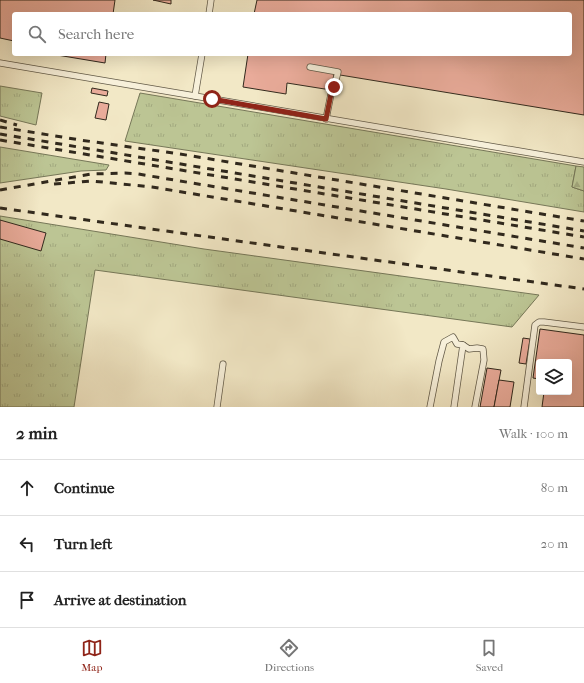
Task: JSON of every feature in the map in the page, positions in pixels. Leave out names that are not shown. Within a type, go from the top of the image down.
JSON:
[{"type":"lane","points":[[209,12],[211,0]]},
{"type":"lane","points":[[195,96],[202,56]]},
{"type":"lane","points":[[0,63],[584,162]]},
{"type":"lane","points":[[310,67],[338,72],[331,94],[326,119]]},
{"type":"lane","points":[[524,407],[535,325],[539,322],[544,322],[584,327]]},
{"type":"lane","points":[[430,407],[444,342],[453,337],[457,344],[463,345],[469,349],[483,349],[484,360],[475,407]]},
{"type":"lane","points":[[454,407],[463,345]]},
{"type":"lane","points":[[217,407],[223,364]]},
{"type":"green space","points":[[0,86],[42,93],[36,125],[0,116]]},
{"type":"green space","points":[[140,93],[576,166],[572,187],[584,191],[584,212],[446,189],[125,141]]},
{"type":"green space","points":[[0,147],[109,165],[106,170],[81,171],[0,183]]},
{"type":"green space","points":[[576,166],[584,167],[584,191],[572,187]]},
{"type":"green space","points":[[0,216],[204,249],[539,295],[512,327],[95,270],[74,407],[0,407]]},
{"type":"building","points":[[0,0],[115,0],[113,12],[12,12],[12,41],[0,38]]},
{"type":"building","points":[[153,0],[171,0],[171,4]]},
{"type":"building","points":[[257,0],[584,0],[584,115],[334,74],[331,90],[287,83],[286,94],[243,87],[248,56],[572,56],[572,12],[254,12]]},
{"type":"building","points":[[63,56],[106,56],[105,63]]},
{"type":"building","points":[[92,88],[108,91],[107,96],[91,93]]},
{"type":"building","points":[[99,102],[109,104],[106,120],[95,118]]},
{"type":"building","points":[[0,220],[46,233],[41,251],[0,239]]},
{"type":"building","points":[[540,329],[584,335],[584,407],[542,407],[544,395],[572,395],[572,359],[536,359],[536,378],[533,378]]},
{"type":"building","points":[[523,338],[530,339],[526,364],[519,363]]},
{"type":"building","points":[[487,368],[501,370],[494,407],[480,407]]},
{"type":"building","points":[[499,380],[514,382],[510,407],[494,407]]},
{"type":"railway","points":[[0,120],[17,125]]},
{"type":"railway","points":[[0,127],[180,154],[584,221]]},
{"type":"railway","points":[[0,134],[584,231]]},
{"type":"railway","points":[[0,140],[584,237]]},
{"type":"railway","points":[[0,190],[91,174],[138,174],[584,248]]},
{"type":"railway","points":[[54,184],[92,181],[152,187],[584,259]]},
{"type":"railway","points":[[0,208],[584,289]]},
{"type":"route","points":[[212,99],[326,119],[331,94],[334,87]]}]
